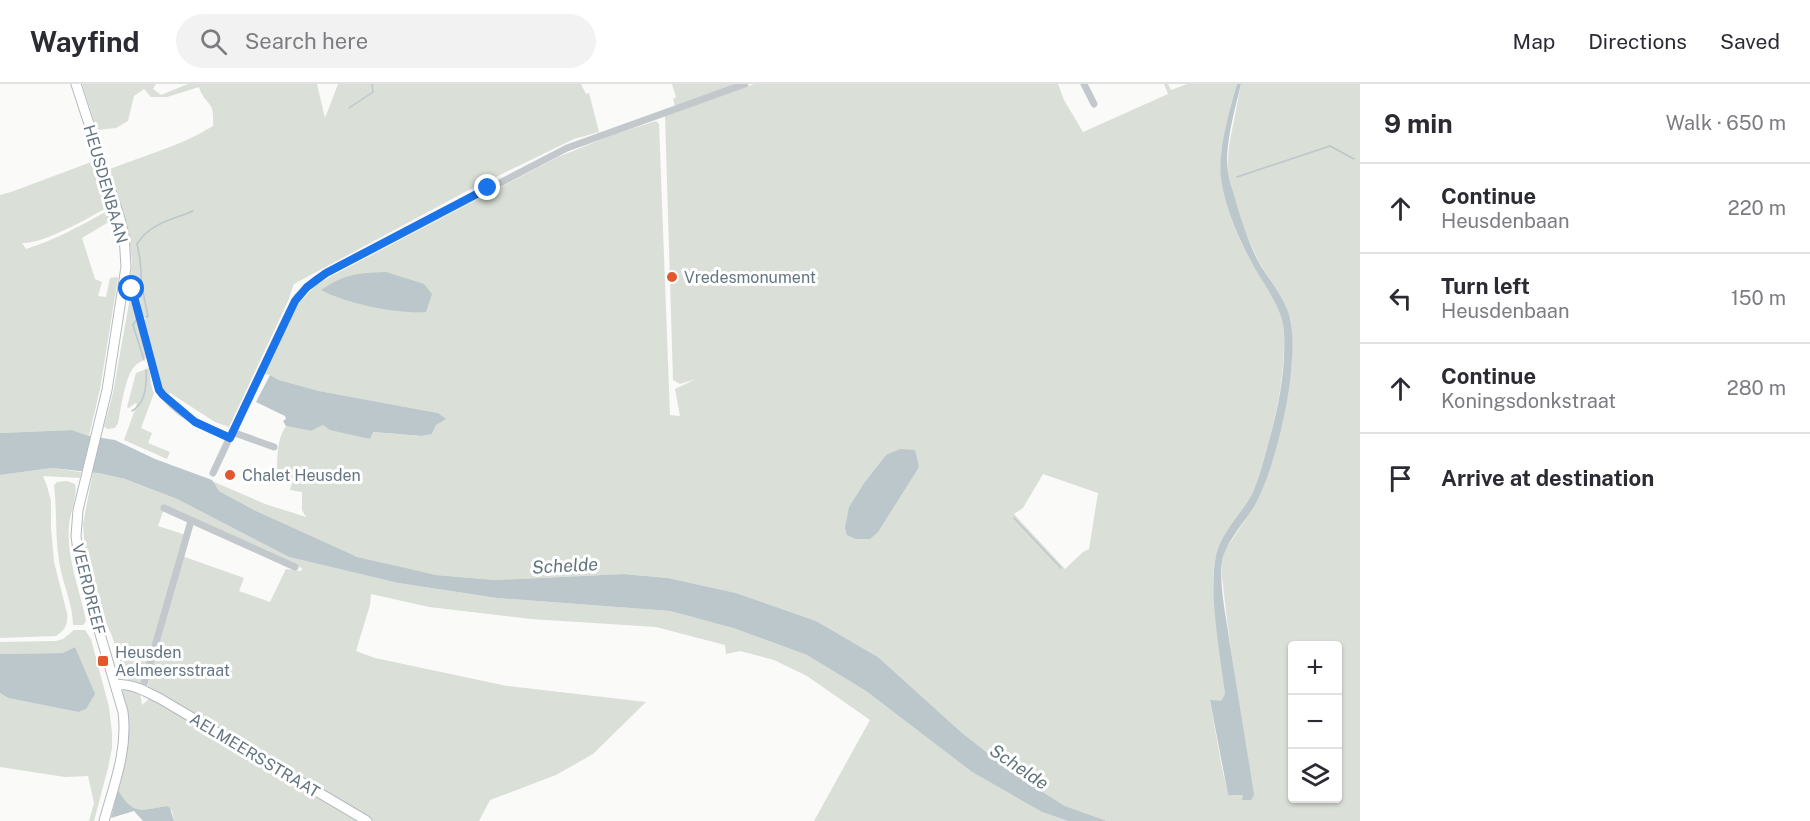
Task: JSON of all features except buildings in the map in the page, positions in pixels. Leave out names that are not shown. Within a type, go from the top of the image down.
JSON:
[{"type":"main road","name":"HEUSDENBAAN","points":[[75,84],[122,227],[126,251],[124,285],[107,390],[91,457]]},
{"type":"main road","name":"VEERDREEF","points":[[91,457],[76,522],[77,549],[123,712],[124,743],[104,821]]},
{"type":"main road","points":[[115,685],[124,684],[142,691]]},
{"type":"main road","name":"AELMEERSSTRAAT","points":[[142,691],[159,698],[367,821]]},
{"type":"main road","name":"VEERDREEF","points":[[98,821],[118,749],[120,723],[118,698]]},
{"type":"street","points":[[213,473],[297,297],[321,276],[567,148],[745,84]]},
{"type":"street","points":[[1084,84],[1094,104]]},
{"type":"street","points":[[124,285],[130,286],[135,295],[157,384],[163,395],[195,422],[273,447]]},
{"type":"street","points":[[164,508],[291,566]]},
{"type":"street","points":[[142,691],[191,521]]},
{"type":"shaded area","points":[[82,84],[156,84],[153,89],[161,95],[188,84],[317,84],[325,118],[338,84],[581,84],[586,94],[589,93],[599,132],[574,139],[467,191],[294,284],[229,427],[215,422],[170,393],[167,396],[160,384],[138,290],[131,278],[129,236],[110,169],[176,145],[213,126],[211,107],[199,87],[167,97],[151,97],[144,89],[134,96],[128,121],[116,128],[97,130]]},
{"type":"shaded area","points":[[672,84],[739,84],[675,106],[673,99],[676,97]]},
{"type":"shaded area","points":[[754,84],[1058,84],[1064,100],[1083,132],[1168,94],[1164,84],[1168,84],[1171,90],[1187,84],[1237,84],[1222,150],[1223,187],[1235,229],[1247,255],[1277,306],[1284,332],[1280,391],[1261,470],[1253,492],[1221,542],[1215,559],[1213,578],[1225,694],[1221,701],[1210,701],[1228,795],[1244,795],[1251,800],[1227,620],[1222,562],[1225,550],[1252,510],[1282,426],[1292,362],[1292,335],[1291,320],[1280,296],[1258,260],[1243,227],[1227,173],[1229,146],[1241,84],[1360,84],[1360,821],[1107,821],[1065,806],[1014,774],[961,732],[878,657],[816,621],[736,593],[668,578],[624,574],[495,580],[436,575],[407,569],[357,557],[332,547],[219,491],[212,481],[265,504],[306,517],[302,510],[302,492],[290,490],[293,479],[277,473],[279,442],[286,426],[311,431],[323,425],[370,439],[372,432],[422,436],[432,434],[440,421],[438,413],[319,391],[264,374],[298,304],[315,286],[326,279],[558,157],[615,134],[656,121],[659,124],[670,415],[680,416],[675,389],[696,379],[680,384],[673,380],[665,115]],"holes":[[[886,455],[919,467],[907,483],[849,507]],[[1043,474],[1098,493],[1089,549],[1065,569],[1014,514],[1023,508]]]},
{"type":"shaded area","points":[[1237,84],[1241,84],[1229,140],[1228,176],[1253,251],[1286,306],[1291,323],[1292,343],[1289,390],[1272,463],[1256,503],[1232,539],[1222,562],[1223,600],[1254,795],[1251,800],[1242,800],[1243,795],[1228,795],[1210,700],[1221,701],[1225,694],[1213,580],[1221,541],[1249,499],[1259,476],[1278,405],[1284,332],[1283,323],[1273,298],[1238,235],[1223,189],[1221,154]]},
{"type":"shaded area","points":[[94,161],[108,207],[54,235],[22,243],[26,249],[37,245],[68,232],[109,210],[112,220],[82,238],[95,279],[102,282],[98,296],[106,297],[110,278],[118,278],[100,389],[89,436],[72,430],[0,433],[0,195]]},
{"type":"shaded area","points":[[386,272],[424,284],[432,294],[426,312],[372,307],[345,300],[321,290],[352,275]]},
{"type":"shaded area","points":[[130,298],[146,358],[131,372],[118,423],[115,428],[108,429],[104,427],[113,393]]},
{"type":"shaded area","points":[[149,368],[154,393],[141,428],[152,433],[148,443],[170,452],[167,459],[124,440],[137,404],[127,407],[136,373]]},
{"type":"shaded area","points":[[270,375],[279,380],[319,391],[438,413],[446,419],[436,425],[432,434],[422,436],[373,432],[370,439],[330,430],[323,425],[311,431],[286,426],[283,421],[286,419],[285,416],[256,402]]},
{"type":"shaded area","name":"Schelde","points":[[72,430],[89,436],[115,440],[155,459],[212,480],[219,491],[256,511],[357,557],[436,575],[495,580],[624,574],[668,578],[736,593],[816,621],[878,657],[961,732],[1014,774],[1065,806],[1107,821],[1068,821],[1042,812],[972,772],[866,691],[807,655],[733,628],[670,611],[497,598],[398,583],[289,557],[177,499],[125,479],[98,473],[52,468],[0,475],[0,433]]},
{"type":"shaded area","points":[[900,449],[915,450],[919,467],[878,532],[870,539],[856,539],[847,535],[845,528],[849,507],[886,455]]},
{"type":"shaded area","points":[[52,468],[81,472],[80,478],[43,476],[51,501],[54,562],[67,613],[67,624],[56,636],[0,638],[0,475]]},
{"type":"shaded area","points":[[93,472],[125,479],[177,499],[289,557],[398,583],[497,598],[670,611],[733,628],[807,655],[866,691],[972,772],[1042,812],[1068,821],[814,821],[870,720],[807,676],[774,660],[740,651],[726,654],[725,645],[656,627],[531,619],[429,607],[371,594],[370,605],[356,651],[375,658],[507,686],[646,702],[593,754],[556,775],[490,800],[479,821],[373,821],[356,811],[359,821],[174,821],[172,811],[167,806],[144,810],[133,808],[118,790],[128,741],[122,692],[125,689],[140,693],[142,705],[149,699],[154,700],[148,684],[182,556],[244,578],[239,591],[270,602],[286,569],[301,571],[302,568],[165,506],[158,526],[186,535],[142,686],[125,678],[112,636],[99,607],[85,554],[83,524]]},
{"type":"shaded area","points":[[67,481],[75,484],[76,488],[69,537],[71,562],[86,621],[83,625],[73,625],[58,552],[54,485],[57,482]]},
{"type":"shaded area","points":[[74,630],[85,630],[91,639],[109,707],[112,733],[108,768],[94,821],[89,821],[94,803],[88,776],[65,777],[0,767],[0,693],[8,698],[78,712],[75,647],[64,653],[0,654],[0,642],[56,641],[63,639]]},
{"type":"shaded area","points":[[75,647],[95,694],[86,709],[78,712],[8,698],[0,693],[0,654],[63,653]]},
{"type":"shaded area","points":[[118,790],[133,808],[144,810],[167,806],[170,808],[174,821],[143,821],[134,811],[111,818]]},
{"type":"waterway","points":[[349,108],[373,92],[372,84]]},
{"type":"waterway","points":[[1237,177],[1330,146],[1354,159]]},
{"type":"waterway","points":[[146,317],[148,317],[137,244],[148,231],[193,211]]},
{"type":"waterway","points":[[136,320],[133,325],[144,360]]},
{"type":"waterway","points":[[132,411],[137,408],[143,398],[146,387],[146,370]]},
{"type":"waterway","points":[[1014,518],[1061,568]]},
{"type":"place","name":"Vredesmonument","points":[[672,277]]},
{"type":"place","name":"Chalet Heusden","points":[[230,475]]},
{"type":"place","name":"Heusden Aelmeersstraat","points":[[103,661]]},
{"type":"route","points":[[132,289],[159,390],[195,422],[230,438],[286,318],[297,297],[307,287],[326,273],[488,188]]}]
